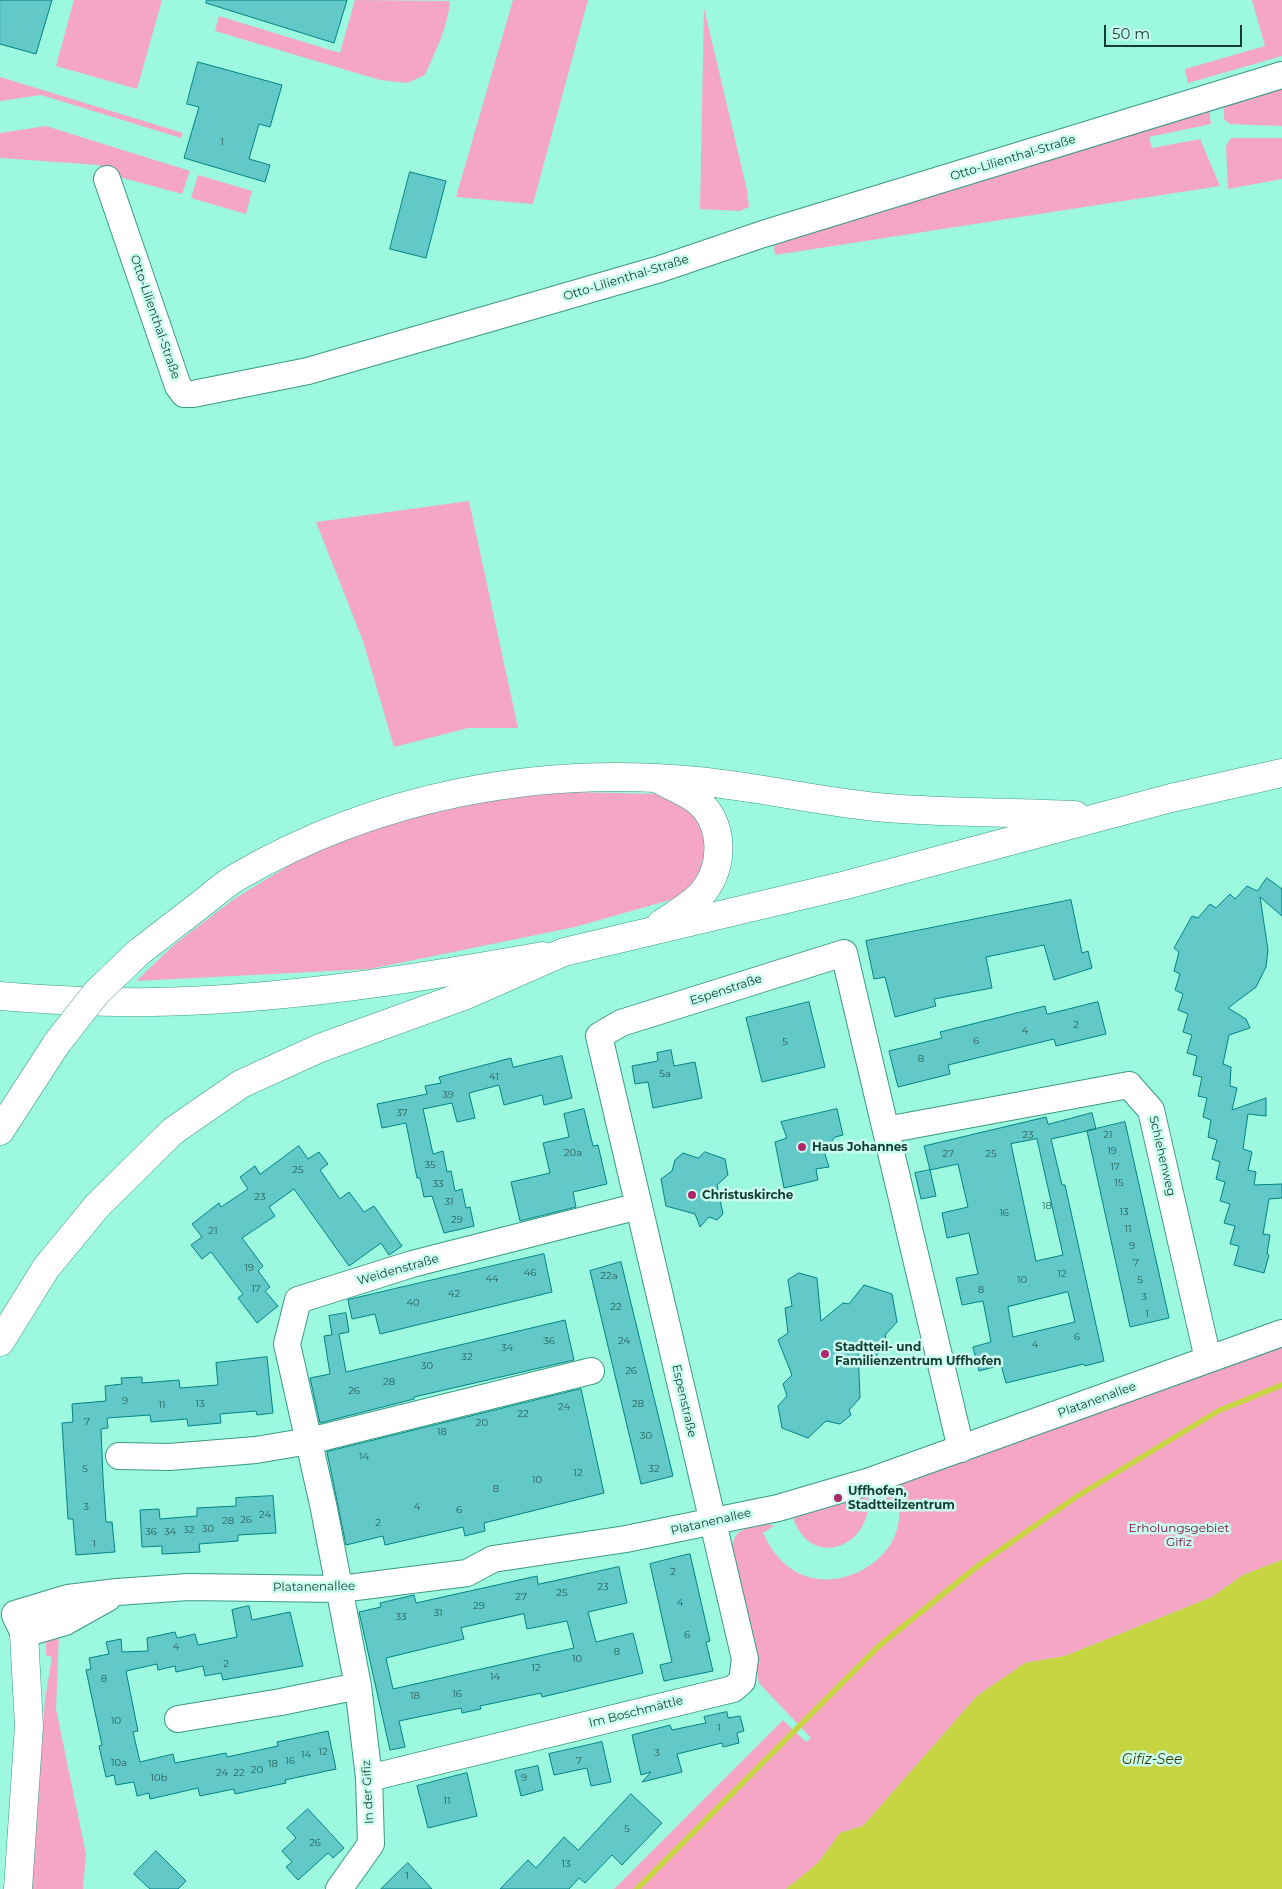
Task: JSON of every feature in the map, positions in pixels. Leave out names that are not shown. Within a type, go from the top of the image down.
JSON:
[{"type":"main road","points":[[0,996],[151,1002],[290,994],[451,973],[564,952],[846,885],[1102,816],[1282,773]]},
{"type":"main road","points":[[0,1131],[57,1043],[97,992],[139,952],[234,878],[291,848],[360,820],[433,797],[511,783],[591,778],[656,778],[741,786],[887,808],[1102,816]]},
{"type":"main road","points":[[652,931],[703,892],[715,874],[719,854],[717,833],[711,816],[699,802],[656,778]]},
{"type":"main road","points":[[0,1342],[46,1268],[97,1206],[139,1163],[173,1131],[188,1120],[241,1084],[320,1048],[466,995],[564,952]]},
{"type":"main road","points":[[13,1618],[29,1726],[18,1889]]},
{"type":"street","name":"Otto-Lilienthal-Straße","points":[[107,179],[178,386],[184,394],[193,394],[308,371],[660,269],[763,234],[1282,75]]},
{"type":"street","name":"Espenstraße","points":[[712,1521],[599,1036],[621,1023],[844,953],[962,1449]]},
{"type":"street","name":"Schlehenweg","points":[[886,1130],[1129,1085],[1151,1110],[1208,1359]]},
{"type":"street","name":"Weidenstraße","points":[[340,1589],[287,1344],[298,1300],[412,1264],[639,1206]]},
{"type":"street","name":"Platanenallee","points":[[13,1618],[65,1622],[117,1592],[188,1587],[340,1589],[467,1573],[493,1559],[626,1540],[778,1508],[870,1481],[1282,1333]]},
{"type":"street","points":[[119,1456],[170,1457],[256,1450],[309,1441],[591,1371]]},
{"type":"street","name":"Im Boschmättle","points":[[369,1778],[732,1689],[742,1681],[745,1659],[712,1521]]},
{"type":"street","name":"In der Gifiz","points":[[339,1889],[371,1844],[369,1778],[358,1686],[340,1589]]},
{"type":"street","points":[[178,1719],[281,1702],[358,1686]]},
{"type":"green space","points":[[74,0],[162,0],[137,89],[56,66]]},
{"type":"green space","points":[[355,0],[450,1],[444,30],[425,75],[407,83],[380,80],[215,31],[219,16],[340,53]]},
{"type":"green space","points":[[513,0],[588,0],[533,204],[456,197]]},
{"type":"green space","points":[[1252,0],[1282,0],[1282,56],[1188,83],[1185,69],[1265,46]]},
{"type":"green space","points":[[704,8],[747,190],[749,207],[740,211],[700,209]]},
{"type":"green space","points":[[0,77],[183,133],[181,138],[41,95],[0,101]]},
{"type":"green space","points":[[1282,85],[1282,126],[1230,124],[1224,119],[1224,105]]},
{"type":"green space","points":[[1209,108],[1211,124],[1149,137],[1152,148],[1200,139],[1220,186],[775,255],[774,246],[795,237],[977,183],[1007,171]]},
{"type":"green space","points":[[46,126],[190,171],[182,194],[116,176],[99,165],[0,158],[0,133]]},
{"type":"green space","points":[[1231,138],[1282,138],[1282,179],[1228,189],[1226,146]]},
{"type":"green space","points":[[198,175],[252,191],[246,214],[191,198]]},
{"type":"green space","points":[[469,501],[518,728],[468,728],[394,747],[363,641],[316,522]]},
{"type":"green space","points":[[520,791],[665,794],[707,824],[707,876],[684,896],[575,927],[370,969],[136,981],[175,944],[234,899],[316,849],[409,817]]},
{"type":"green space","name":"Erholungsgebiet Gifiz","points":[[1282,1343],[1282,1560],[1243,1575],[1212,1597],[1065,1656],[1025,1663],[977,1696],[863,1826],[840,1833],[818,1863],[786,1889],[614,1889],[783,1720],[806,1742],[811,1738],[759,1683],[732,1549],[733,1542],[740,1531],[761,1524],[774,1526],[763,1533],[778,1557],[798,1573],[813,1578],[828,1579],[858,1572],[883,1554],[892,1542],[899,1522],[900,1501],[886,1500],[884,1485]]},
{"type":"green space","points":[[868,1490],[868,1510],[862,1527],[852,1539],[839,1546],[825,1548],[812,1543],[800,1532],[792,1514]]},
{"type":"green space","points":[[59,1634],[56,1709],[86,1854],[83,1889],[27,1889],[38,1798],[45,1699],[52,1657],[46,1655],[46,1637]]},
{"type":"water","name":"Gifiz-See","points":[[1282,1560],[1282,1889],[786,1889],[818,1863],[840,1833],[863,1826],[977,1696],[1025,1663],[1065,1656],[1212,1597],[1243,1575]]},
{"type":"building","points":[[0,0],[52,0],[36,54],[0,44]]},
{"type":"building","points":[[207,0],[347,0],[334,43],[206,3]]},
{"type":"building","points":[[198,62],[282,85],[270,127],[259,124],[249,159],[270,165],[265,182],[184,158],[199,107],[187,104]]},
{"type":"building","points":[[410,172],[446,181],[426,258],[390,249]]},
{"type":"building","points":[[1267,878],[1282,889],[1282,916],[1260,897],[1268,950],[1266,967],[1256,987],[1228,1008],[1246,1019],[1250,1028],[1229,1035],[1223,1064],[1231,1067],[1230,1086],[1237,1088],[1232,1110],[1266,1098],[1266,1116],[1248,1114],[1243,1149],[1252,1152],[1248,1170],[1256,1172],[1254,1185],[1282,1184],[1282,1198],[1269,1199],[1263,1234],[1270,1235],[1267,1254],[1269,1255],[1264,1273],[1234,1265],[1239,1246],[1230,1244],[1235,1226],[1224,1223],[1230,1204],[1220,1201],[1225,1182],[1216,1179],[1220,1162],[1212,1159],[1217,1140],[1208,1137],[1211,1120],[1203,1117],[1207,1098],[1198,1096],[1202,1077],[1193,1075],[1197,1056],[1187,1053],[1192,1035],[1183,1032],[1188,1014],[1178,1010],[1183,994],[1175,990],[1180,974],[1174,971],[1179,952],[1174,948],[1192,916],[1198,918],[1210,904],[1216,908],[1230,894],[1235,899],[1247,886],[1257,891]]},
{"type":"building","points":[[1071,900],[1082,953],[1088,951],[1092,968],[1054,980],[1044,945],[986,957],[992,988],[934,999],[936,1006],[895,1017],[885,977],[874,979],[866,941]]},
{"type":"building","points":[[809,1002],[825,1067],[762,1082],[746,1018]]},
{"type":"building","points":[[1098,1002],[1106,1034],[1056,1046],[1054,1039],[948,1065],[950,1074],[898,1087],[889,1051],[942,1038],[940,1032],[1045,1006],[1047,1014]]},
{"type":"building","points":[[671,1050],[674,1066],[695,1062],[702,1098],[653,1108],[648,1082],[635,1084],[632,1066],[658,1061],[657,1053]]},
{"type":"building","points":[[562,1056],[572,1098],[544,1105],[542,1095],[504,1105],[499,1085],[469,1093],[475,1118],[457,1122],[452,1103],[423,1109],[433,1154],[443,1151],[447,1172],[451,1171],[455,1191],[462,1189],[466,1208],[470,1207],[474,1226],[444,1233],[432,1196],[424,1197],[420,1178],[417,1178],[406,1123],[382,1128],[377,1104],[427,1094],[425,1086],[441,1083],[439,1077],[511,1058],[513,1067]]},
{"type":"building","points":[[584,1109],[593,1146],[598,1145],[607,1184],[573,1192],[576,1207],[520,1221],[511,1182],[550,1173],[543,1143],[569,1137],[564,1114]]},
{"type":"building","name":"Haus Johannes","points":[[837,1109],[843,1135],[835,1137],[824,1151],[829,1167],[816,1169],[818,1180],[784,1188],[775,1142],[787,1138],[781,1122]]},
{"type":"building","points":[[1092,1113],[1096,1129],[1051,1139],[1062,1185],[1065,1185],[1104,1361],[1006,1383],[1001,1365],[979,1371],[973,1347],[991,1342],[983,1301],[962,1305],[956,1278],[978,1274],[969,1233],[947,1238],[942,1213],[968,1207],[958,1164],[930,1170],[924,1146],[1046,1117],[1048,1124]],"holes":[[[1037,1139],[1063,1255],[1036,1261],[1011,1144]],[[1068,1292],[1075,1322],[1013,1337],[1008,1307]]]},
{"type":"building","points":[[1125,1122],[1169,1318],[1130,1327],[1087,1131]]},
{"type":"building","points":[[299,1146],[308,1159],[319,1152],[328,1164],[320,1170],[340,1199],[349,1192],[364,1212],[374,1206],[402,1246],[389,1255],[381,1243],[349,1266],[294,1189],[269,1207],[275,1216],[242,1238],[263,1266],[258,1271],[270,1287],[265,1291],[278,1306],[257,1323],[238,1298],[243,1294],[211,1252],[202,1259],[191,1245],[202,1237],[192,1224],[219,1203],[221,1207],[248,1189],[240,1177],[255,1166],[260,1174]]},
{"type":"building","name":"Christuskirche","points":[[705,1152],[725,1159],[728,1175],[717,1185],[723,1214],[717,1220],[709,1217],[700,1227],[695,1214],[666,1206],[661,1179],[672,1171],[675,1160],[683,1153],[698,1158]]},
{"type":"building","points":[[930,1170],[936,1196],[921,1199],[915,1173]]},
{"type":"building","points":[[544,1254],[552,1292],[380,1334],[375,1314],[352,1319],[348,1300]]},
{"type":"building","points":[[621,1262],[673,1476],[641,1484],[590,1271]]},
{"type":"building","name":"Stadtteil- und Familienzentrum Uffhofen","points":[[799,1273],[817,1278],[821,1321],[843,1303],[849,1304],[864,1285],[892,1294],[897,1322],[885,1335],[887,1344],[876,1356],[858,1347],[860,1398],[849,1410],[851,1415],[840,1424],[826,1421],[808,1438],[782,1428],[778,1406],[787,1396],[783,1384],[792,1375],[778,1340],[788,1333],[785,1308],[792,1306],[788,1280]]},
{"type":"building","points":[[346,1313],[349,1332],[339,1334],[346,1372],[565,1320],[574,1360],[414,1397],[414,1399],[320,1423],[310,1378],[330,1374],[324,1336],[332,1335],[329,1316]]},
{"type":"building","points":[[267,1357],[273,1413],[257,1415],[256,1411],[220,1414],[221,1423],[188,1426],[187,1419],[151,1422],[150,1415],[107,1418],[108,1428],[101,1429],[103,1478],[106,1522],[112,1522],[115,1552],[76,1555],[73,1519],[68,1519],[62,1423],[73,1422],[72,1404],[106,1401],[105,1386],[122,1384],[121,1378],[142,1377],[142,1383],[179,1380],[180,1388],[218,1385],[216,1363]]},
{"type":"building","points":[[581,1389],[604,1493],[484,1523],[485,1531],[465,1536],[463,1527],[385,1545],[383,1536],[346,1545],[327,1452]]},
{"type":"building","points":[[273,1496],[276,1533],[238,1535],[238,1541],[199,1544],[200,1552],[162,1554],[162,1546],[142,1547],[140,1510],[159,1509],[160,1519],[197,1516],[197,1508],[236,1506],[236,1498]]},
{"type":"building","points":[[690,1554],[710,1641],[706,1642],[713,1671],[664,1681],[660,1665],[672,1662],[650,1564]]},
{"type":"building","points":[[619,1567],[627,1603],[588,1612],[596,1642],[633,1633],[643,1673],[542,1697],[541,1693],[480,1706],[481,1709],[462,1713],[461,1708],[399,1721],[405,1747],[390,1750],[359,1612],[381,1607],[380,1603],[414,1595],[416,1603],[537,1576],[538,1584]],"holes":[[[524,1614],[527,1629],[567,1621],[574,1648],[393,1689],[386,1658],[464,1639],[461,1628]]]},
{"type":"building","points":[[249,1606],[252,1620],[290,1612],[303,1666],[223,1680],[221,1673],[205,1676],[203,1666],[176,1672],[175,1666],[158,1670],[157,1664],[126,1671],[138,1731],[133,1732],[140,1762],[173,1754],[175,1763],[226,1753],[227,1757],[278,1746],[277,1742],[328,1731],[336,1769],[285,1780],[286,1783],[235,1794],[234,1789],[200,1796],[198,1788],[150,1799],[149,1793],[137,1796],[134,1782],[116,1785],[114,1775],[106,1777],[99,1746],[102,1745],[86,1670],[91,1669],[89,1658],[109,1654],[106,1642],[121,1639],[122,1652],[148,1651],[147,1638],[175,1632],[177,1638],[195,1634],[198,1645],[237,1637],[232,1610]]},
{"type":"building","points":[[727,1712],[728,1718],[740,1716],[744,1731],[737,1733],[739,1743],[723,1747],[722,1743],[677,1754],[682,1772],[642,1782],[651,1772],[641,1775],[632,1735],[670,1725],[672,1730],[706,1723],[704,1717]]},
{"type":"building","points":[[602,1742],[611,1782],[591,1786],[587,1768],[554,1775],[549,1754]]},
{"type":"building","points":[[538,1766],[543,1790],[521,1796],[515,1771]]},
{"type":"building","points":[[467,1773],[477,1816],[428,1828],[417,1786]]},
{"type":"building","points":[[631,1794],[662,1823],[622,1865],[612,1855],[585,1883],[579,1878],[569,1889],[500,1889],[528,1860],[536,1868],[564,1837],[578,1850]]},
{"type":"building","points":[[308,1809],[344,1848],[333,1858],[328,1853],[298,1880],[286,1867],[292,1862],[282,1851],[296,1838],[287,1828]]},
{"type":"building","points":[[156,1851],[186,1881],[178,1889],[150,1889],[134,1874]]},
{"type":"building","points":[[408,1863],[432,1889],[381,1889]]},
{"type":"waterway","points":[[637,1889],[879,1646],[979,1565],[1076,1497],[1218,1411],[1282,1385]]},
{"type":"place","name":"Haus Johannes","points":[[802,1147]]},
{"type":"place","name":"Christuskirche","points":[[692,1195]]},
{"type":"place","name":"Stadtteil- und Familienzentrum Uffhofen","points":[[825,1354]]},
{"type":"place","name":"Uffhofen, Stadtteilzentrum","points":[[838,1498]]}]
